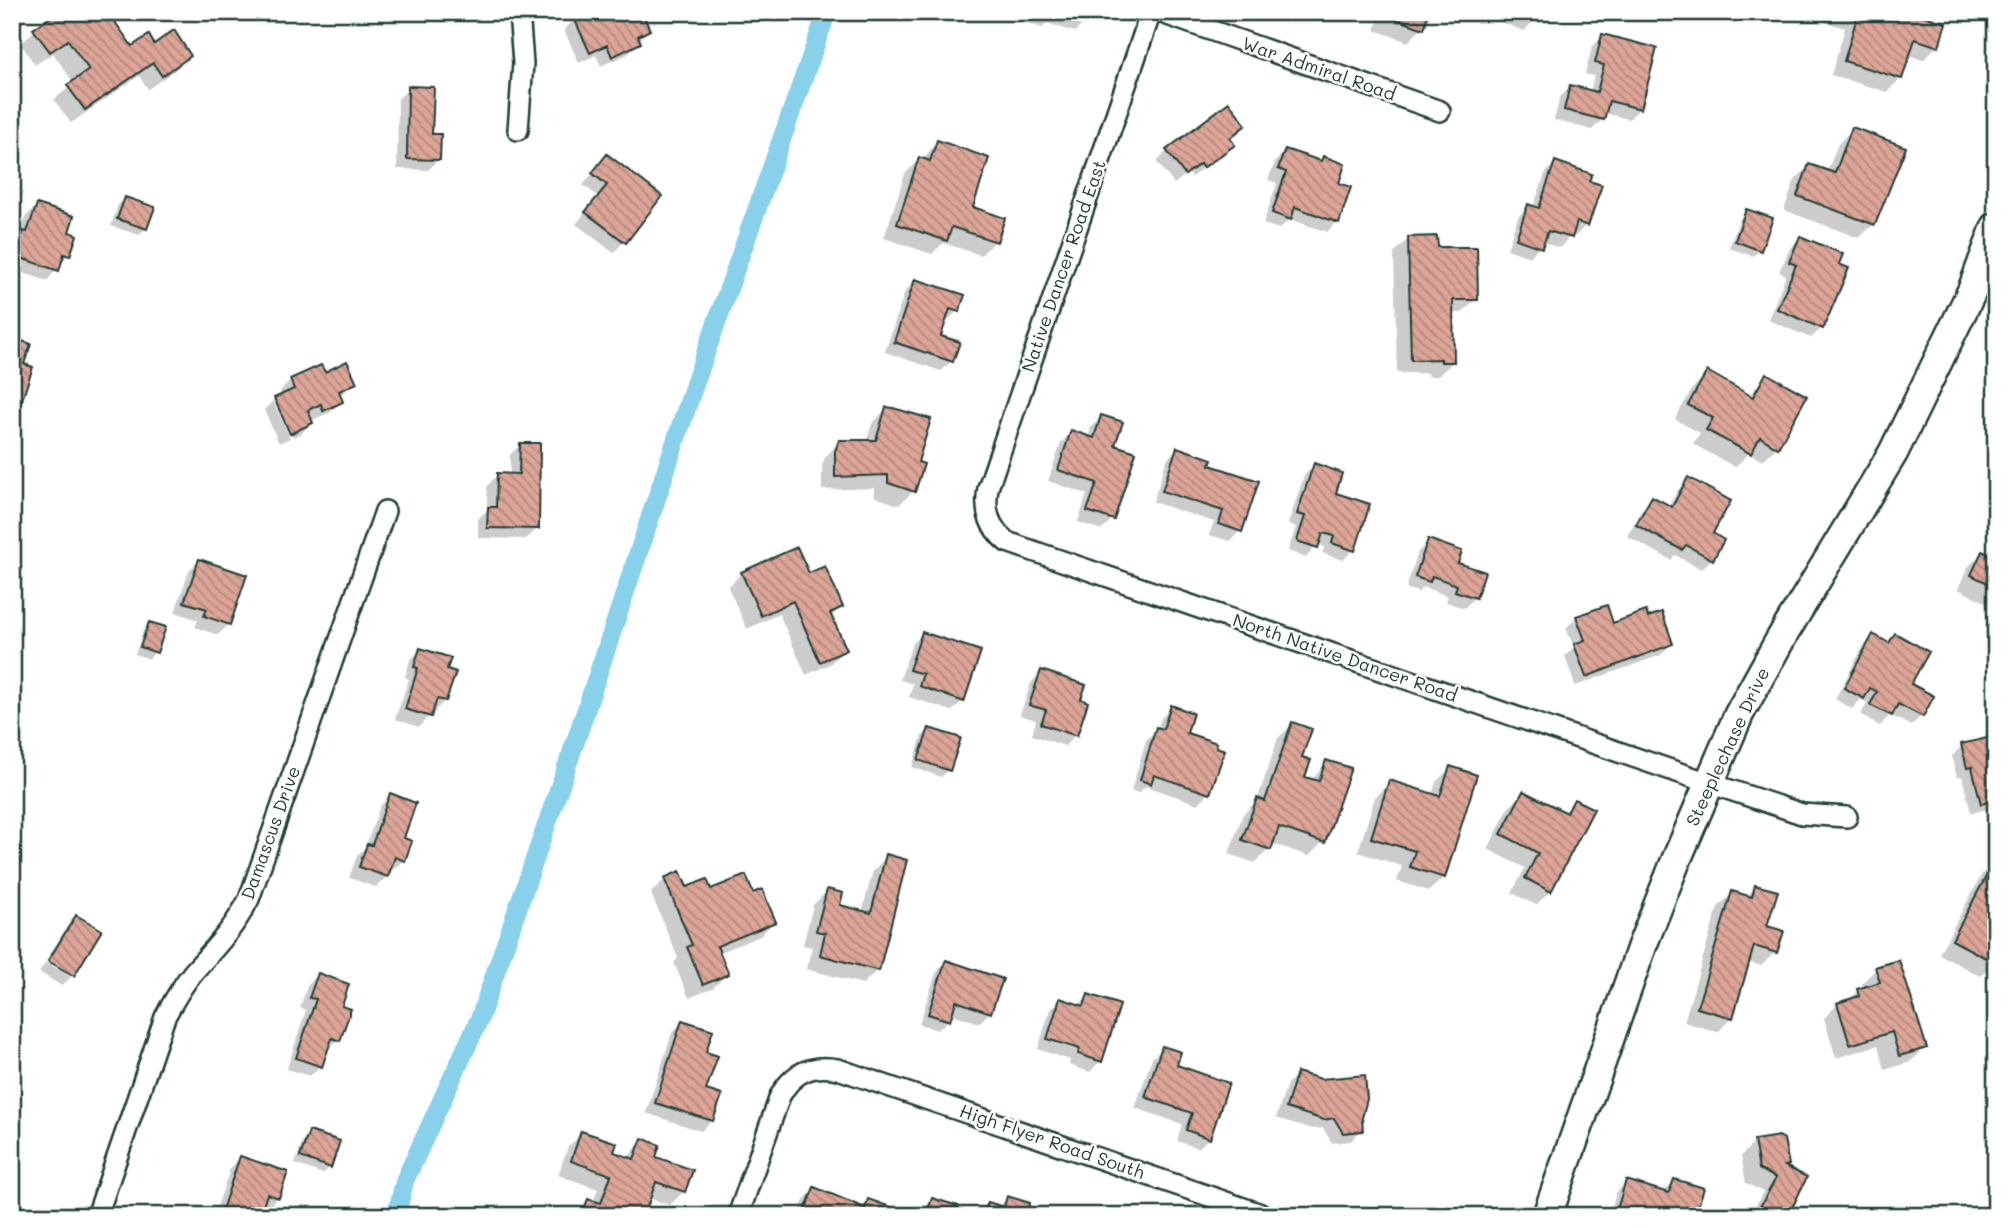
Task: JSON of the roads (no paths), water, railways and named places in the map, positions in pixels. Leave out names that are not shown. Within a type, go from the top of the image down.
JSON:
[{"type":"street","points":[[518,130],[523,63],[519,12]]},
{"type":"street","name":"Native Dancer Road East","points":[[989,521],[985,502],[988,488],[1151,12]]},
{"type":"street","name":"War Admiral Road","points":[[1158,12],[1440,111]]},
{"type":"street","name":"Steeplechase Drive","points":[[1547,1216],[1642,946],[1739,714],[1780,640],[1893,453],[1972,291],[1996,227]]},
{"type":"street","name":"Damascus Drive","points":[[97,1216],[165,1017],[194,971],[232,929],[249,899],[386,511]]},
{"type":"street","name":"North Native Dancer Road","points":[[989,521],[996,533],[1007,542],[1802,814],[1847,817]]},
{"type":"street","name":"High Flyer Road South","points":[[738,1216],[787,1083],[810,1068],[824,1066],[1268,1216]]},
{"type":"waterway","points":[[396,1216],[405,1180],[479,1020],[695,383],[827,12]]}]
